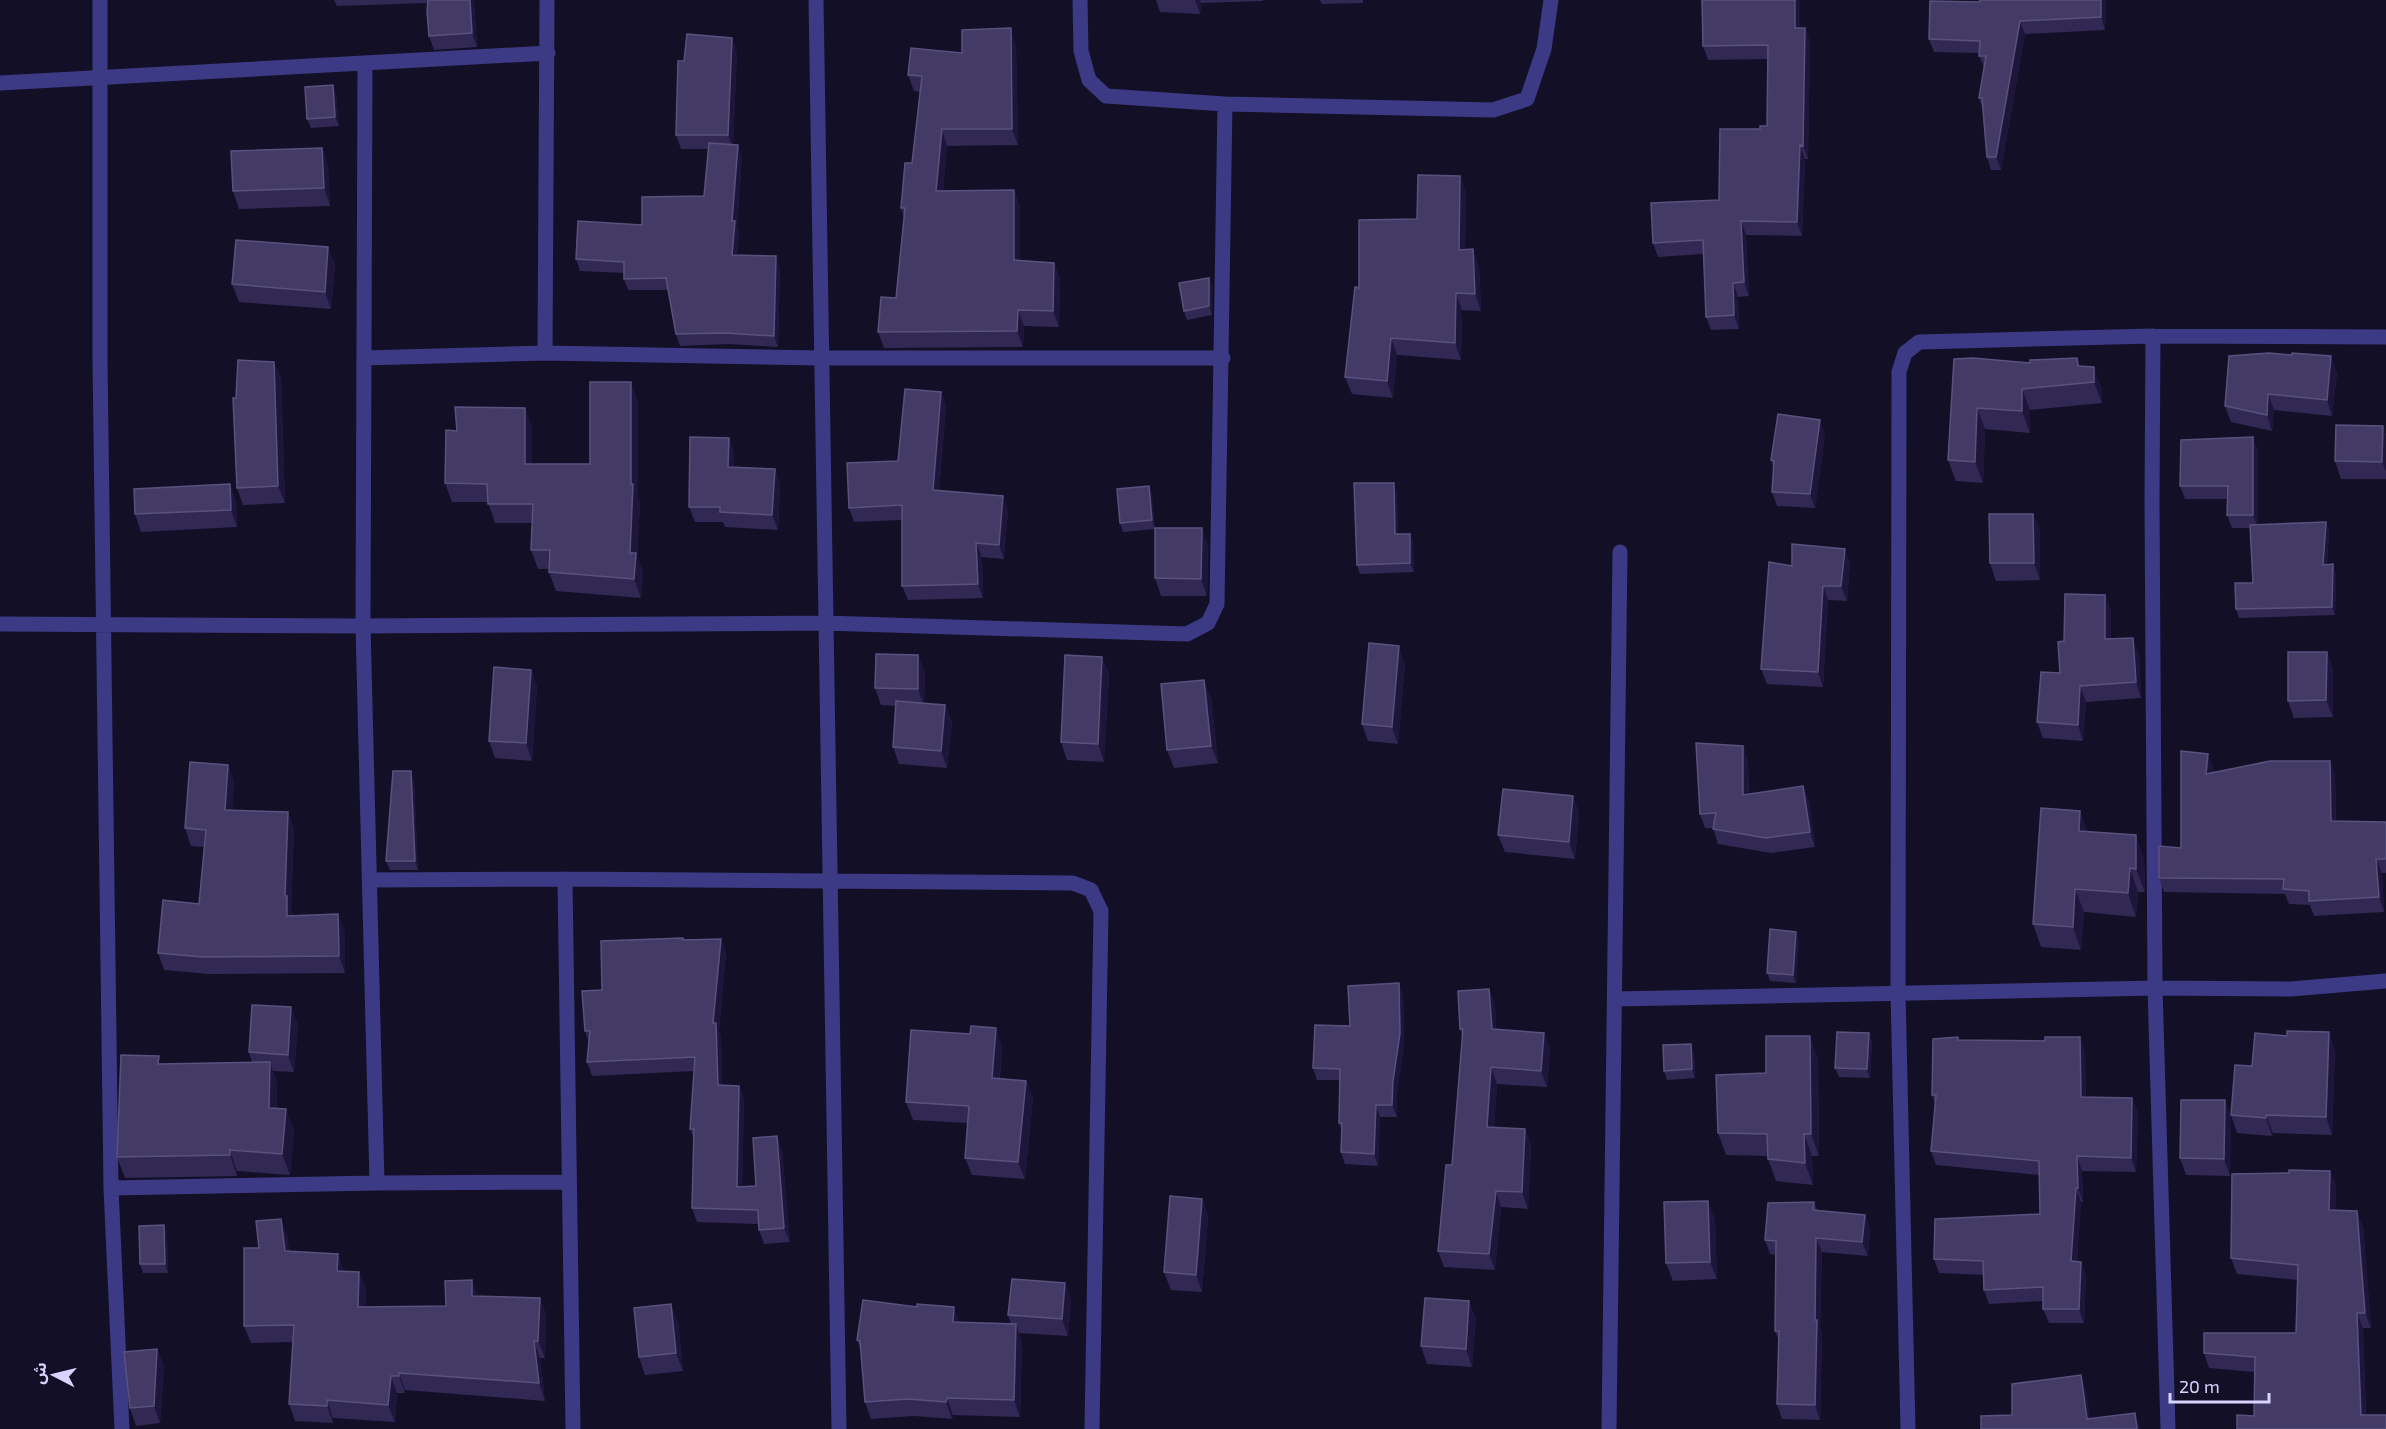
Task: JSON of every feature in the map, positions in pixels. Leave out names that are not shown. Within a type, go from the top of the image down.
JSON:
[{"type":"street","points":[[100,0],[100,360],[111,1188],[122,1429]]},
{"type":"street","points":[[545,353],[548,0]]},
{"type":"street","points":[[816,0],[824,623],[831,881],[839,1429]]},
{"type":"street","points":[[1080,0],[1081,51],[1089,80],[1106,96],[1225,104],[1493,110],[1527,99],[1541,59],[1551,0]]},
{"type":"street","points":[[0,83],[548,53]]},
{"type":"street","points":[[365,63],[363,626],[378,1183]]},
{"type":"street","points":[[0,624],[363,626],[824,623],[1188,634],[1208,623],[1217,604],[1225,104]]},
{"type":"street","points":[[1908,1429],[1898,993],[1899,372],[1905,353],[1919,342],[2153,336],[2386,337]]},
{"type":"street","points":[[2153,336],[2155,988],[2168,1429]]},
{"type":"street","points":[[364,358],[545,353],[821,358],[1222,358]]},
{"type":"street","points":[[1609,1429],[1620,552]]},
{"type":"street","points":[[370,880],[564,879],[1073,883],[1091,890],[1101,911],[1092,1429]]},
{"type":"street","points":[[564,879],[573,1429]]},
{"type":"street","points":[[1615,999],[2155,988],[2292,989],[2386,981]]},
{"type":"street","points":[[111,1188],[569,1182]]},
{"type":"building","points":[[428,0],[470,0],[472,33],[429,36]]},
{"type":"building","points":[[1702,0],[1795,0],[1795,28],[1805,28],[1803,146],[1800,145],[1797,222],[1741,221],[1744,282],[1733,283],[1734,315],[1706,317],[1703,240],[1653,243],[1651,203],[1719,200],[1720,129],[1760,129],[1760,126],[1767,126],[1768,45],[1703,46]]},
{"type":"building","points":[[1980,0],[2101,0],[2101,17],[2020,21],[1996,157],[1987,157],[1982,98],[1979,98],[1986,56],[1979,56],[1980,41],[1929,39],[1930,1],[1979,2]]},
{"type":"building","points":[[1011,28],[1012,129],[942,129],[936,191],[1014,190],[1014,260],[1054,263],[1053,311],[1018,310],[1017,331],[878,332],[881,297],[896,298],[905,208],[901,208],[905,163],[912,163],[922,76],[908,75],[911,48],[962,53],[962,30]]},
{"type":"building","points":[[687,34],[732,38],[728,135],[676,135],[678,61],[684,61]]},
{"type":"building","points":[[333,85],[335,117],[307,119],[305,87]]},
{"type":"building","points":[[709,143],[738,145],[732,221],[735,221],[732,255],[776,256],[774,336],[725,333],[676,334],[666,278],[624,279],[624,262],[576,259],[578,221],[642,225],[642,197],[704,196]]},
{"type":"building","points":[[322,148],[324,188],[233,191],[231,151]]},
{"type":"building","points":[[1418,175],[1460,176],[1459,250],[1473,249],[1475,294],[1456,293],[1455,343],[1391,338],[1387,381],[1345,377],[1355,287],[1359,288],[1359,220],[1417,219]]},
{"type":"building","points":[[236,240],[328,247],[325,292],[232,284]]},
{"type":"building","points":[[1209,278],[1209,306],[1184,311],[1179,283]]},
{"type":"building","points":[[2269,353],[2331,356],[2327,400],[2268,394],[2267,415],[2225,406],[2229,356]]},
{"type":"building","points":[[1973,358],[2030,363],[2030,360],[2077,358],[2078,366],[2094,367],[2094,382],[2022,389],[2022,411],[1977,408],[1975,462],[1948,460],[1954,359]]},
{"type":"building","points":[[238,360],[274,362],[278,486],[237,488],[233,398],[236,398]]},
{"type":"building","points":[[590,382],[631,382],[631,484],[633,484],[630,553],[636,553],[634,579],[549,572],[550,550],[531,550],[533,504],[488,504],[487,484],[445,483],[446,430],[457,431],[455,407],[525,408],[525,464],[590,464]]},
{"type":"building","points":[[905,389],[941,392],[933,490],[1003,496],[999,545],[976,543],[978,584],[902,586],[902,505],[849,508],[847,463],[898,461]]},
{"type":"building","points":[[1778,414],[1820,420],[1810,494],[1772,492],[1774,461],[1771,460]]},
{"type":"building","points":[[2336,425],[2383,426],[2382,462],[2335,461]]},
{"type":"building","points":[[690,437],[729,438],[728,467],[775,469],[772,515],[720,512],[720,507],[689,507]]},
{"type":"building","points":[[2253,437],[2253,515],[2227,515],[2228,486],[2180,486],[2181,440]]},
{"type":"building","points":[[1354,483],[1394,483],[1395,534],[1410,534],[1410,563],[1357,565]]},
{"type":"building","points":[[230,484],[231,510],[135,514],[134,489]]},
{"type":"building","points":[[1149,486],[1152,520],[1120,523],[1117,489]]},
{"type":"building","points":[[1989,514],[2033,514],[2034,563],[1990,563]]},
{"type":"building","points":[[2326,522],[2323,565],[2333,564],[2332,607],[2236,609],[2235,583],[2253,583],[2250,525]]},
{"type":"building","points":[[1155,528],[1202,528],[1201,579],[1155,578]]},
{"type":"building","points":[[1792,544],[1845,549],[1841,586],[1823,586],[1818,672],[1761,669],[1769,562],[1792,566]]},
{"type":"building","points":[[2065,594],[2105,595],[2105,639],[2133,638],[2136,682],[2080,686],[2078,725],[2037,722],[2041,672],[2060,673],[2058,642],[2064,641]]},
{"type":"building","points":[[1369,643],[1399,646],[1392,727],[1362,724]]},
{"type":"building","points":[[2288,652],[2327,652],[2326,700],[2288,701]]},
{"type":"building","points":[[876,654],[918,655],[918,689],[875,688]]},
{"type":"building","points":[[1065,655],[1102,657],[1098,744],[1061,742]]},
{"type":"building","points":[[494,667],[531,670],[526,743],[489,741]]},
{"type":"building","points":[[1204,680],[1211,746],[1167,750],[1161,684]]},
{"type":"building","points":[[896,701],[945,705],[941,751],[893,747]]},
{"type":"building","points":[[1696,743],[1743,746],[1743,795],[1803,786],[1810,832],[1766,838],[1713,829],[1716,813],[1700,814]]},
{"type":"building","points":[[2181,751],[2208,754],[2206,774],[2270,761],[2330,761],[2331,821],[2386,822],[2386,859],[2376,859],[2379,897],[2309,901],[2309,891],[2283,889],[2284,879],[2159,878],[2159,846],[2181,848]]},
{"type":"building","points":[[190,762],[228,765],[225,810],[288,812],[285,896],[287,896],[287,916],[338,914],[339,956],[203,957],[158,953],[163,900],[199,904],[206,830],[185,828]]},
{"type":"building","points":[[393,771],[411,771],[415,861],[386,861]]},
{"type":"building","points":[[1503,789],[1573,796],[1569,842],[1498,835]]},
{"type":"building","points":[[2041,808],[2080,811],[2079,831],[2136,835],[2136,869],[2130,868],[2128,893],[2075,889],[2073,927],[2033,924]]},
{"type":"building","points":[[1770,929],[1796,932],[1793,975],[1767,973]]},
{"type":"building","points":[[683,938],[683,940],[721,939],[713,1023],[716,1023],[718,1085],[739,1086],[737,1187],[756,1186],[753,1138],[777,1136],[784,1228],[759,1230],[758,1210],[692,1208],[694,1129],[690,1129],[695,1057],[587,1062],[590,1031],[585,1031],[582,991],[602,990],[601,941]]},
{"type":"building","points":[[1399,983],[1400,1033],[1392,1105],[1376,1105],[1374,1154],[1341,1152],[1340,1069],[1313,1068],[1315,1025],[1350,1026],[1348,986]]},
{"type":"building","points":[[1489,989],[1492,1029],[1544,1033],[1541,1071],[1491,1067],[1487,1127],[1525,1129],[1522,1192],[1496,1191],[1489,1254],[1438,1251],[1446,1165],[1452,1165],[1463,1029],[1460,1029],[1458,991]]},
{"type":"building","points":[[252,1005],[291,1007],[288,1055],[249,1052]]},
{"type":"building","points":[[971,1026],[996,1028],[992,1078],[1026,1081],[1018,1162],[965,1158],[969,1106],[906,1102],[911,1030],[970,1034]]},
{"type":"building","points":[[2287,1031],[2329,1032],[2326,1117],[2266,1115],[2266,1118],[2231,1115],[2235,1065],[2252,1066],[2255,1033],[2287,1036]]},
{"type":"building","points":[[1837,1032],[1869,1033],[1867,1069],[1835,1068]]},
{"type":"building","points":[[1766,1036],[1810,1036],[1811,1134],[1804,1134],[1805,1163],[1768,1159],[1767,1134],[1718,1133],[1716,1075],[1766,1073]]},
{"type":"building","points":[[1958,1037],[1958,1040],[2045,1041],[2045,1037],[2080,1037],[2081,1097],[2132,1098],[2131,1158],[2077,1156],[2078,1188],[2076,1188],[2071,1261],[2081,1262],[2079,1309],[2043,1309],[2043,1287],[1984,1290],[1983,1261],[1934,1259],[1935,1219],[2040,1214],[2039,1161],[1931,1151],[1936,1095],[1932,1095],[1933,1039]]},
{"type":"building","points":[[1691,1044],[1692,1069],[1664,1071],[1663,1045]]},
{"type":"building","points":[[121,1055],[159,1056],[158,1064],[270,1062],[269,1108],[286,1109],[282,1154],[230,1150],[230,1155],[117,1157]]},
{"type":"building","points":[[2181,1100],[2225,1100],[2224,1159],[2180,1158]]},
{"type":"building","points":[[2289,1170],[2330,1171],[2329,1210],[2357,1211],[2365,1313],[2357,1313],[2361,1415],[2386,1415],[2386,1429],[2237,1429],[2237,1415],[2254,1416],[2255,1357],[2204,1353],[2204,1333],[2296,1333],[2298,1265],[2231,1258],[2232,1174],[2289,1173]]},
{"type":"building","points":[[1170,1196],[1202,1199],[1196,1275],[1164,1272]]},
{"type":"building","points":[[1708,1201],[1710,1262],[1666,1263],[1664,1202]]},
{"type":"building","points":[[1814,1202],[1813,1210],[1865,1215],[1862,1242],[1816,1238],[1815,1405],[1777,1404],[1779,1331],[1775,1331],[1776,1241],[1765,1240],[1768,1203]]},
{"type":"building","points":[[281,1219],[285,1251],[338,1254],[337,1271],[359,1272],[358,1307],[446,1306],[445,1281],[472,1280],[472,1296],[540,1298],[538,1341],[534,1341],[539,1383],[399,1373],[399,1376],[391,1376],[388,1405],[327,1400],[327,1406],[289,1404],[294,1325],[244,1326],[244,1248],[259,1248],[256,1221]]},
{"type":"building","points":[[164,1225],[165,1264],[140,1264],[139,1226]]},
{"type":"building","points":[[1012,1279],[1065,1283],[1062,1319],[1008,1315]]},
{"type":"building","points":[[1425,1298],[1469,1301],[1466,1349],[1421,1346]]},
{"type":"building","points":[[863,1300],[917,1307],[917,1304],[954,1307],[953,1322],[1016,1324],[1014,1400],[947,1398],[946,1402],[908,1399],[865,1402],[860,1341],[857,1340]]},
{"type":"building","points":[[671,1304],[676,1353],[639,1357],[634,1308]]},
{"type":"building","points":[[157,1349],[154,1406],[130,1408],[124,1352]]},
{"type":"building","points":[[2081,1375],[2087,1419],[2135,1413],[2137,1429],[1981,1429],[1981,1416],[2012,1415],[2012,1384]]}]
